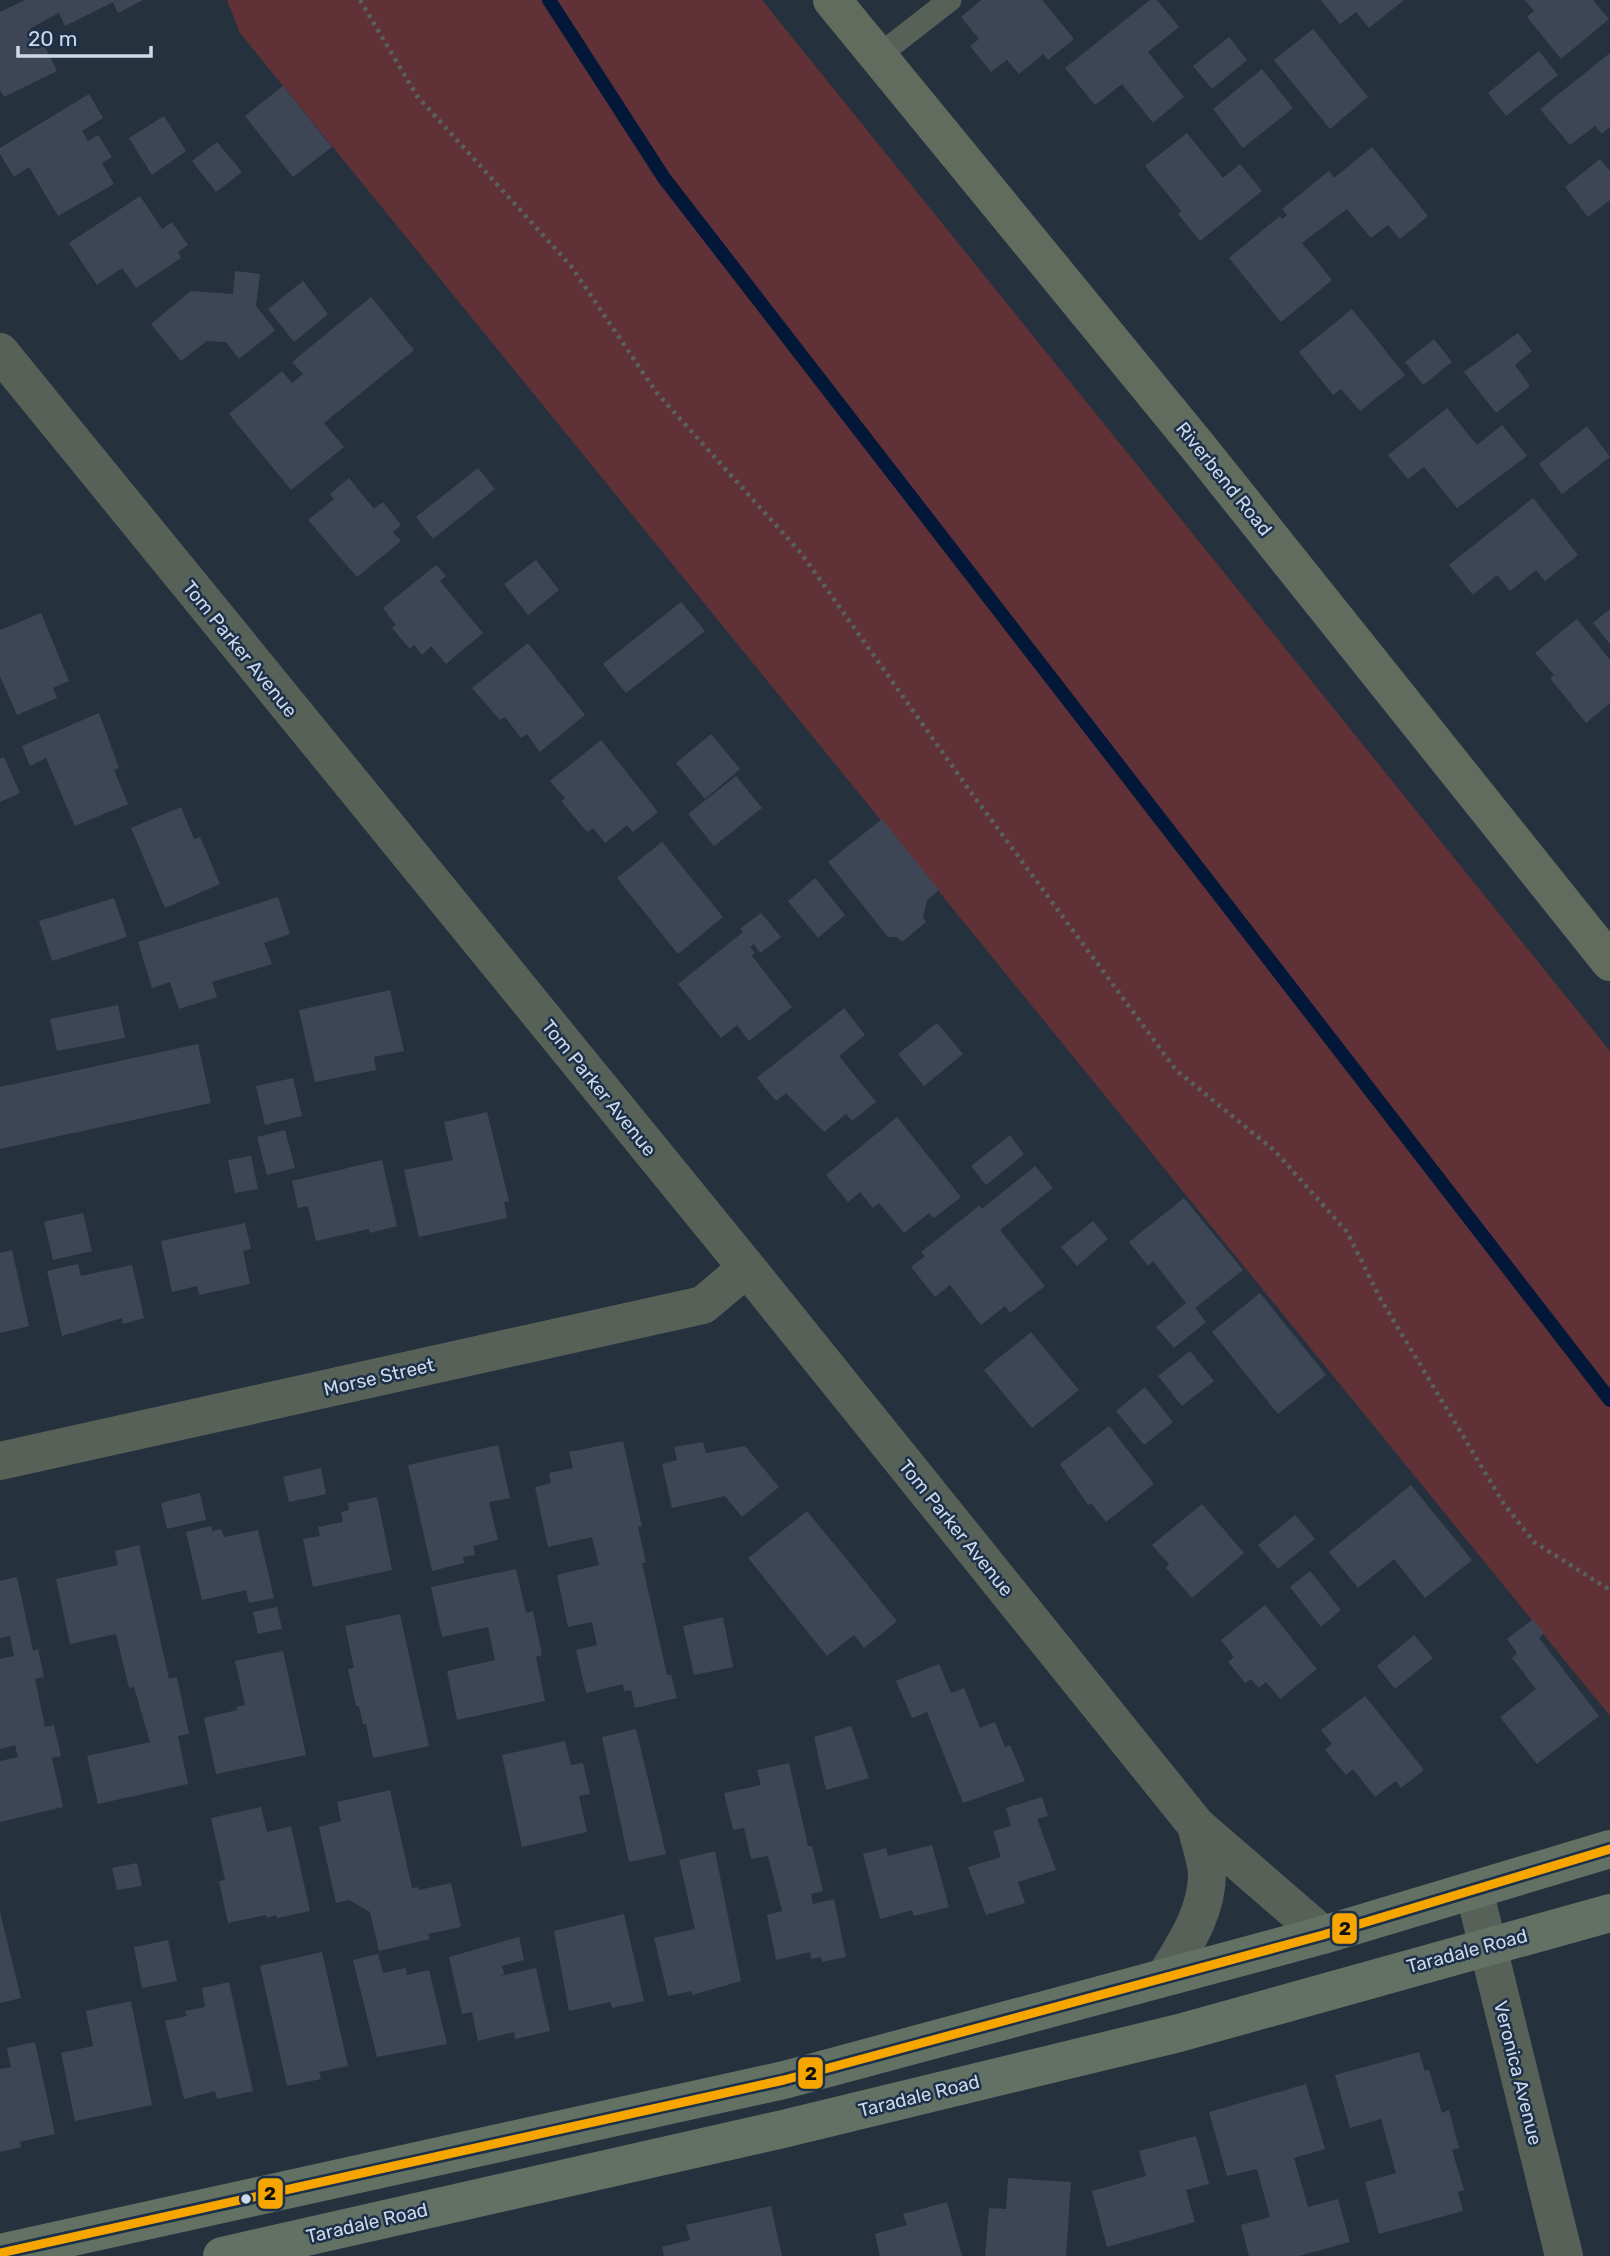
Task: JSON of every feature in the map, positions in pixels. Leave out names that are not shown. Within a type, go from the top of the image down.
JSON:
[{"type":"highway","points":[[0,2253],[784,2080],[1323,1935],[1610,1849]]},
{"type":"highway","name":"Taradale Road","points":[[222,2256],[769,2132],[1166,2036],[1610,1913]]},
{"type":"street","name":"Riverbend Road","points":[[832,0],[1199,448],[1610,962]]},
{"type":"street","name":"Tom Parker Avenue","points":[[0,352],[747,1268],[1196,1825],[1323,1935]]},
{"type":"street","name":"Morse Street","points":[[0,1461],[703,1305],[747,1268]]},
{"type":"street","name":"Tom Parker Avenue","points":[[1165,1978],[1195,1928],[1204,1900],[1207,1871],[1196,1825]]},
{"type":"street","name":"Veronica Avenue","points":[[1474,1890],[1564,2256]]},
{"type":"lane","points":[[878,56],[950,0]]},
{"type":"path","points":[[360,0],[417,96],[571,266],[656,392],[801,552],[970,790],[1176,1070],[1275,1151],[1347,1232],[1387,1309],[1504,1504],[1534,1542],[1610,1590]]},
{"type":"shaded area","points":[[227,0],[762,0],[1610,1051],[1610,1716],[240,33]]},
{"type":"building","points":[[25,0],[143,0],[118,13],[113,2],[65,26],[59,13],[31,28],[40,44],[43,42],[57,71],[4,97],[0,90],[0,12]]},
{"type":"building","points":[[981,0],[1042,0],[1074,39],[1048,60],[1043,54],[1019,74],[1007,60],[991,72],[970,46],[979,39],[961,17]]},
{"type":"building","points":[[1150,0],[1157,0],[1179,27],[1148,52],[1184,97],[1153,123],[1122,84],[1095,105],[1065,68]]},
{"type":"building","points":[[1321,0],[1404,0],[1369,28],[1356,12],[1340,24]]},
{"type":"building","points":[[1525,0],[1593,0],[1609,19],[1561,59],[1527,17],[1534,11]]},
{"type":"building","points":[[1313,29],[1368,97],[1330,129],[1274,60]]},
{"type":"building","points":[[1229,37],[1247,60],[1212,89],[1193,66]]},
{"type":"building","points":[[1539,51],[1558,75],[1506,116],[1488,93]]},
{"type":"building","points":[[1610,53],[1610,127],[1602,134],[1595,126],[1570,145],[1540,109]]},
{"type":"building","points":[[1262,69],[1293,108],[1243,148],[1213,109]]},
{"type":"building","points":[[283,86],[332,147],[293,177],[245,116]]},
{"type":"building","points":[[89,94],[103,118],[82,131],[88,141],[98,135],[112,157],[102,163],[114,184],[58,216],[29,167],[14,177],[0,154],[0,148]]},
{"type":"building","points":[[164,116],[186,151],[152,175],[129,138]]},
{"type":"building","points":[[1187,133],[1223,178],[1240,164],[1262,191],[1200,241],[1178,214],[1181,211],[1145,166]]},
{"type":"building","points":[[217,142],[242,172],[216,192],[192,161]]},
{"type":"building","points":[[1372,147],[1428,216],[1400,239],[1388,225],[1371,238],[1347,209],[1302,243],[1332,280],[1281,322],[1229,258],[1280,216],[1282,219],[1287,215],[1282,209],[1329,171],[1334,178]]},
{"type":"building","points":[[1600,159],[1610,171],[1610,200],[1588,217],[1565,187]]},
{"type":"building","points":[[140,196],[162,229],[172,222],[188,245],[178,252],[181,258],[136,288],[122,268],[97,285],[69,243]]},
{"type":"building","points":[[235,271],[260,274],[256,306],[275,330],[239,359],[226,342],[207,341],[181,361],[151,324],[191,291],[233,294]]},
{"type":"building","points":[[303,281],[328,314],[294,342],[268,309]]},
{"type":"building","points":[[371,297],[414,350],[324,423],[344,447],[291,490],[229,414],[282,371],[292,383],[303,374],[292,362]]},
{"type":"building","points":[[1352,309],[1405,375],[1360,411],[1341,389],[1333,395],[1299,352]]},
{"type":"building","points":[[1518,333],[1532,351],[1515,365],[1530,386],[1496,413],[1464,372]]},
{"type":"building","points":[[1434,339],[1452,362],[1423,385],[1405,362]]},
{"type":"building","points":[[1447,408],[1477,445],[1502,425],[1527,456],[1457,508],[1424,467],[1408,479],[1388,455]]},
{"type":"building","points":[[1587,426],[1610,457],[1562,494],[1539,464]]},
{"type":"building","points":[[478,468],[495,489],[433,539],[416,517]]},
{"type":"building","points":[[349,478],[374,509],[383,502],[401,525],[393,532],[401,541],[357,577],[308,520],[334,499],[330,494]]},
{"type":"building","points":[[1533,498],[1578,555],[1545,581],[1536,570],[1510,591],[1497,575],[1473,595],[1449,565]]},
{"type":"building","points":[[536,560],[559,590],[528,615],[504,584]]},
{"type":"building","points":[[436,565],[446,576],[440,581],[483,633],[446,664],[431,646],[422,655],[414,645],[410,649],[392,628],[396,625],[383,608]]},
{"type":"building","points":[[681,602],[705,631],[626,693],[603,664]]},
{"type":"building","points":[[1610,609],[1610,644],[1593,623]]},
{"type":"building","points":[[41,613],[69,681],[53,688],[57,698],[17,715],[0,676],[0,630]]},
{"type":"building","points":[[1577,619],[1610,660],[1610,703],[1586,723],[1550,678],[1554,675],[1535,653]]},
{"type":"building","points":[[528,643],[585,715],[540,752],[527,734],[521,738],[505,717],[500,720],[472,688]]},
{"type":"building","points":[[99,713],[119,768],[114,770],[128,804],[75,826],[46,758],[30,766],[22,746]]},
{"type":"building","points":[[711,734],[740,769],[705,799],[676,763]]},
{"type":"building","points":[[601,740],[658,812],[633,832],[627,825],[605,843],[593,828],[587,832],[561,801],[565,798],[550,781]]},
{"type":"building","points":[[4,757],[20,793],[0,802],[0,759]]},
{"type":"building","points":[[736,776],[762,808],[714,846],[688,814]]},
{"type":"building","points":[[181,807],[194,839],[200,837],[220,884],[165,908],[131,828]]},
{"type":"building","points":[[882,819],[939,890],[927,900],[923,918],[926,922],[902,942],[897,937],[888,937],[828,862]]},
{"type":"building","points":[[662,842],[723,917],[678,954],[617,878]]},
{"type":"building","points":[[815,878],[845,915],[818,938],[788,901]]},
{"type":"building","points":[[278,897],[290,934],[264,943],[272,964],[212,982],[217,997],[179,1009],[170,982],[152,988],[138,942]]},
{"type":"building","points":[[114,898],[127,937],[52,961],[39,921]]},
{"type":"building","points":[[761,913],[781,937],[760,953],[754,944],[750,947],[755,953],[752,956],[792,1007],[749,1041],[737,1025],[721,1038],[678,984],[743,932],[740,929]]},
{"type":"building","points":[[390,990],[404,1051],[374,1057],[376,1070],[315,1082],[299,1010]]},
{"type":"building","points":[[118,1005],[125,1038],[57,1051],[50,1019]]},
{"type":"building","points":[[844,1008],[865,1035],[839,1056],[876,1102],[852,1121],[846,1114],[824,1132],[786,1093],[776,1101],[757,1078]]},
{"type":"building","points":[[937,1023],[963,1054],[924,1086],[898,1054]]},
{"type":"building","points":[[198,1044],[211,1103],[0,1149],[0,1087]]},
{"type":"building","points":[[293,1078],[302,1116],[265,1125],[256,1086]]},
{"type":"building","points":[[487,1112],[509,1201],[504,1202],[507,1218],[419,1237],[404,1170],[453,1160],[444,1122]]},
{"type":"building","points":[[897,1117],[961,1197],[934,1218],[929,1213],[904,1233],[879,1203],[873,1208],[860,1192],[848,1202],[826,1175]]},
{"type":"building","points":[[285,1130],[295,1168],[267,1175],[257,1137]]},
{"type":"building","points":[[1010,1135],[1024,1154],[986,1185],[971,1166]]},
{"type":"building","points":[[251,1156],[258,1189],[235,1193],[228,1160]]},
{"type":"building","points":[[382,1160],[397,1226],[370,1233],[369,1229],[316,1241],[308,1206],[298,1208],[292,1181]]},
{"type":"building","points":[[1035,1166],[1053,1188],[1000,1230],[1045,1286],[1010,1313],[1005,1306],[981,1325],[950,1285],[935,1297],[911,1267],[925,1256],[921,1252],[979,1206],[982,1209]]},
{"type":"building","points":[[1184,1198],[1243,1270],[1195,1308],[1206,1322],[1174,1348],[1156,1327],[1186,1303],[1153,1261],[1148,1266],[1129,1242]]},
{"type":"building","points":[[83,1213],[92,1251],[53,1260],[44,1222]]},
{"type":"building","points":[[1093,1221],[1108,1239],[1077,1266],[1061,1247]]},
{"type":"building","points":[[245,1223],[251,1249],[243,1251],[250,1284],[199,1295],[197,1286],[172,1292],[161,1241]]},
{"type":"building","points":[[12,1250],[29,1326],[0,1333],[0,1253]]},
{"type":"building","points":[[78,1264],[81,1276],[132,1265],[144,1318],[123,1324],[122,1318],[62,1336],[47,1271]]},
{"type":"building","points":[[1260,1293],[1326,1375],[1278,1414],[1212,1332]]},
{"type":"building","points":[[1031,1332],[1079,1390],[1032,1428],[984,1370]]},
{"type":"building","points":[[1190,1351],[1214,1381],[1182,1406],[1158,1376]]},
{"type":"building","points":[[1145,1387],[1173,1422],[1144,1445],[1116,1411]]},
{"type":"building","points":[[1109,1426],[1154,1484],[1106,1522],[1091,1503],[1088,1505],[1060,1464]]},
{"type":"building","points":[[623,1441],[642,1526],[638,1527],[646,1563],[642,1563],[667,1675],[671,1675],[677,1698],[635,1708],[631,1690],[624,1691],[623,1684],[586,1693],[576,1650],[597,1645],[592,1622],[568,1627],[557,1575],[599,1565],[592,1537],[548,1547],[535,1487],[551,1483],[549,1473],[573,1468],[569,1452]]},
{"type":"building","points":[[703,1442],[706,1453],[745,1446],[779,1487],[742,1517],[725,1496],[672,1508],[662,1464],[677,1460],[674,1447]]},
{"type":"building","points":[[498,1445],[510,1498],[489,1502],[498,1540],[473,1546],[475,1555],[463,1557],[464,1563],[432,1571],[408,1465]]},
{"type":"building","points":[[321,1468],[326,1494],[289,1502],[283,1477]]},
{"type":"building","points":[[1411,1485],[1472,1560],[1425,1598],[1394,1559],[1358,1588],[1329,1552]]},
{"type":"building","points":[[200,1493],[206,1520],[167,1529],[161,1503]]},
{"type":"building","points":[[377,1497],[392,1570],[313,1587],[303,1539],[320,1536],[318,1527],[343,1522],[341,1512],[349,1510],[348,1503]]},
{"type":"building","points":[[1202,1504],[1244,1553],[1192,1598],[1166,1568],[1169,1564],[1152,1545]]},
{"type":"building","points":[[807,1511],[897,1621],[864,1648],[854,1635],[827,1656],[748,1558]]},
{"type":"building","points":[[1295,1515],[1315,1539],[1278,1569],[1258,1545]]},
{"type":"building","points":[[211,1526],[212,1531],[221,1529],[224,1537],[258,1530],[274,1598],[249,1603],[246,1590],[202,1600],[186,1532]]},
{"type":"building","points":[[139,1545],[169,1679],[177,1677],[189,1734],[178,1736],[188,1784],[98,1804],[87,1756],[150,1742],[134,1687],[129,1688],[116,1634],[70,1644],[56,1579],[118,1565],[115,1551]]},
{"type":"building","points":[[516,1569],[526,1613],[533,1611],[542,1655],[536,1657],[545,1701],[457,1720],[447,1671],[495,1660],[488,1627],[442,1637],[431,1587]]},
{"type":"building","points":[[1310,1571],[1341,1610],[1321,1627],[1290,1587]]},
{"type":"building","points":[[17,1577],[33,1651],[38,1649],[44,1677],[35,1679],[45,1727],[54,1725],[61,1756],[52,1758],[63,1807],[0,1822],[0,1761],[18,1757],[15,1745],[0,1749],[0,1659],[14,1656],[10,1636],[0,1638],[0,1581]]},
{"type":"building","points":[[1265,1605],[1317,1669],[1280,1699],[1266,1682],[1259,1688],[1251,1679],[1245,1683],[1228,1662],[1234,1657],[1221,1640]]},
{"type":"building","points":[[277,1607],[282,1629],[258,1634],[253,1612]]},
{"type":"building","points":[[400,1614],[429,1746],[373,1758],[366,1724],[363,1724],[359,1706],[356,1706],[348,1669],[354,1668],[345,1626]]},
{"type":"building","points":[[723,1617],[733,1667],[694,1675],[683,1626]]},
{"type":"building","points":[[1533,1619],[1544,1633],[1539,1638],[1599,1716],[1537,1764],[1500,1717],[1536,1689],[1512,1658],[1517,1653],[1507,1639]]},
{"type":"building","points":[[1414,1635],[1433,1658],[1395,1689],[1377,1666]]},
{"type":"building","points":[[283,1651],[306,1755],[216,1774],[204,1718],[237,1710],[236,1707],[245,1705],[235,1661]]},
{"type":"building","points":[[939,1664],[951,1693],[964,1688],[980,1728],[995,1722],[1005,1747],[1010,1745],[1025,1781],[963,1803],[927,1712],[912,1718],[896,1681]]},
{"type":"building","points":[[1365,1696],[1424,1770],[1401,1788],[1396,1781],[1375,1797],[1353,1769],[1346,1775],[1325,1750],[1332,1744],[1321,1730]]},
{"type":"building","points":[[851,1726],[869,1778],[826,1790],[814,1737]]},
{"type":"building","points":[[636,1729],[666,1854],[629,1862],[602,1737]]},
{"type":"building","points":[[565,1741],[571,1765],[583,1763],[590,1794],[579,1796],[587,1832],[522,1847],[502,1755]]},
{"type":"building","points":[[789,1763],[808,1846],[812,1846],[823,1891],[811,1894],[813,1904],[834,1899],[846,1957],[822,1962],[821,1957],[811,1959],[810,1952],[776,1960],[767,1915],[782,1911],[768,1856],[751,1859],[744,1828],[733,1830],[724,1793],[761,1785],[757,1770]]},
{"type":"building","points":[[390,1790],[412,1888],[418,1887],[419,1890],[451,1883],[461,1927],[428,1934],[430,1939],[379,1951],[370,1912],[349,1900],[336,1903],[319,1827],[341,1821],[337,1802]]},
{"type":"building","points":[[1042,1797],[1048,1816],[1037,1819],[1056,1870],[1018,1882],[1025,1903],[986,1915],[968,1867],[1001,1857],[993,1831],[1011,1826],[1006,1808]]},
{"type":"building","points":[[261,1807],[267,1832],[291,1826],[310,1911],[277,1918],[276,1915],[266,1918],[266,1915],[228,1923],[219,1881],[225,1880],[211,1818]]},
{"type":"building","points":[[932,1845],[949,1907],[914,1916],[912,1910],[880,1919],[863,1854],[886,1848],[888,1856]]},
{"type":"building","points":[[715,1851],[741,1981],[692,1995],[692,1991],[668,1996],[654,1938],[695,1929],[679,1860]]},
{"type":"building","points":[[137,1863],[142,1886],[117,1890],[112,1868]]},
{"type":"building","points":[[0,1912],[21,1998],[0,2003]]},
{"type":"building","points":[[624,1914],[644,2001],[612,2008],[610,2002],[569,2011],[554,1931]]},
{"type":"building","points":[[519,1937],[524,1960],[502,1966],[504,1974],[500,1976],[536,1968],[550,2031],[515,2039],[514,2032],[478,2041],[472,2012],[462,2014],[449,1957]]},
{"type":"building","points":[[168,1940],[177,1981],[142,1988],[134,1947]]},
{"type":"building","points":[[322,1952],[348,2066],[319,2072],[321,2079],[287,2086],[260,1966]]},
{"type":"building","points":[[378,1954],[383,1973],[406,1968],[407,1975],[429,1970],[447,2044],[377,2057],[353,1960]]},
{"type":"building","points":[[229,1982],[253,2091],[217,2099],[215,2091],[184,2099],[165,2021],[187,2016],[185,2011],[205,2007],[202,1988]]},
{"type":"building","points":[[131,2001],[152,2105],[75,2121],[61,2053],[93,2046],[86,2011]]},
{"type":"building","points":[[35,2042],[55,2134],[20,2142],[21,2147],[0,2152],[0,2069],[11,2067],[7,2048]]},
{"type":"building","points":[[1419,2052],[1425,2071],[1429,2070],[1442,2113],[1449,2110],[1459,2148],[1452,2150],[1464,2190],[1458,2192],[1463,2211],[1379,2234],[1365,2182],[1396,2173],[1381,2119],[1350,2128],[1335,2075]]},
{"type":"building","points":[[1306,2084],[1325,2149],[1294,2158],[1308,2207],[1338,2199],[1350,2242],[1299,2256],[1249,2256],[1241,2225],[1270,2217],[1257,2169],[1227,2176],[1209,2112]]},
{"type":"building","points":[[1196,2136],[1209,2184],[1186,2190],[1195,2222],[1107,2247],[1092,2191],[1146,2176],[1139,2151]]},
{"type":"building","points":[[1008,2178],[1071,2182],[1066,2256],[985,2256],[989,2208],[1006,2209]]},
{"type":"building","points":[[947,2202],[962,2256],[880,2256],[875,2234],[907,2225],[903,2214]]},
{"type":"building","points":[[771,2206],[782,2256],[664,2256],[662,2247],[690,2240],[686,2225]]},
{"type":"waterway","points":[[549,0],[664,178],[1610,1400]]},
{"type":"transit line","name":"2","points":[[0,2253],[784,2080],[1323,1935],[1610,1849]]}]
